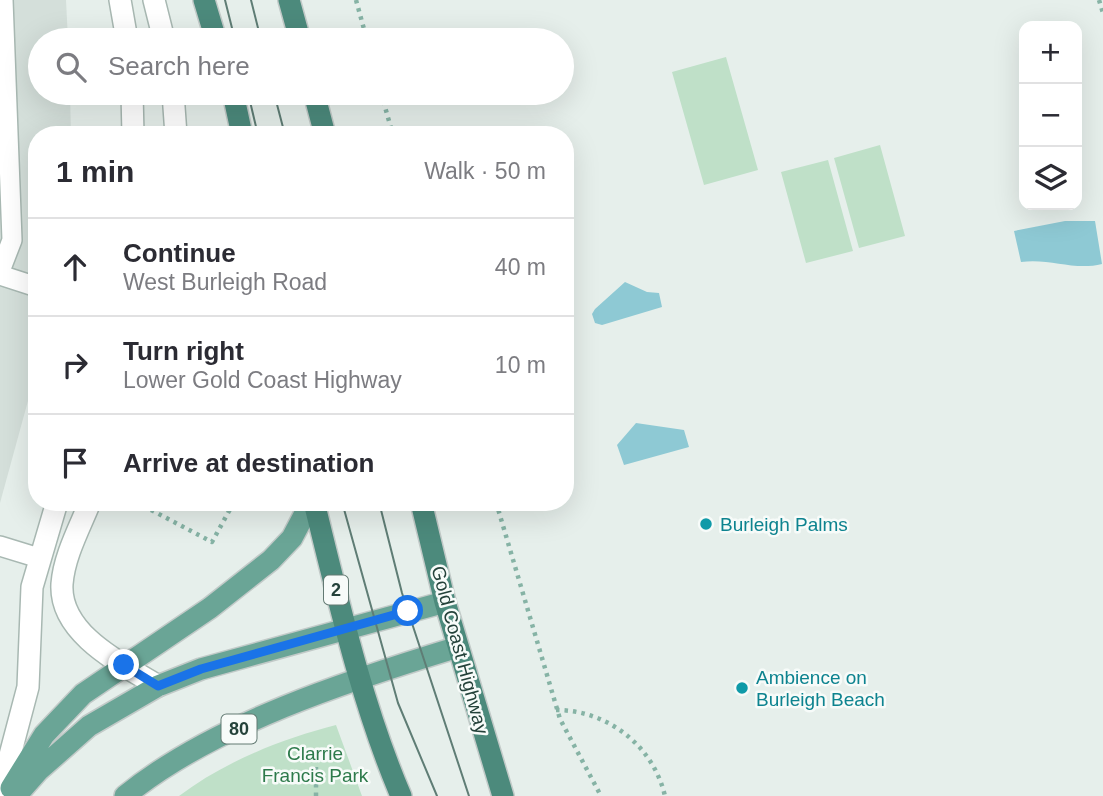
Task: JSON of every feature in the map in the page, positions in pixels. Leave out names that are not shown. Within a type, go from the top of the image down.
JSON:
[{"type":"highway","points":[[204,0],[212,28]]},
{"type":"highway","points":[[289,0],[297,28]]},
{"type":"highway","points":[[236,105],[240,126]]},
{"type":"highway","points":[[317,105],[323,126]]},
{"type":"highway","name":"2","points":[[314,511],[386,762],[401,796]]},
{"type":"highway","name":"Gold Coast Highway","points":[[423,511],[444,602],[503,796]]},
{"type":"main road","points":[[7,796],[32,752],[57,720],[83,694],[210,608],[271,560],[292,538],[307,511]]},
{"type":"main road","points":[[16,796],[55,754],[89,726],[158,686],[201,669],[444,602]]},
{"type":"main road","name":"80","points":[[125,796],[146,779],[210,742],[298,702],[362,677],[458,647]]},
{"type":"street","points":[[120,0],[125,28]]},
{"type":"street","points":[[154,0],[161,28]]},
{"type":"street","points":[[132,105],[133,126]]},
{"type":"street","points":[[174,105],[175,126]]},
{"type":"street","points":[[0,793],[27,694],[30,607],[39,558],[54,511]]},
{"type":"street","points":[[87,511],[66,566],[62,590],[71,616],[90,640],[158,686]]},
{"type":"street","points":[[39,558],[66,566]]},
{"type":"lane","points":[[3,0],[12,226],[9,249],[0,273],[28,284]]},
{"type":"lane","points":[[0,546],[39,558]]},
{"type":"path","points":[[355,0],[363,28]]},
{"type":"path","points":[[1099,0],[1103,13]]},
{"type":"path","points":[[385,105],[391,126]]},
{"type":"path","points":[[152,511],[212,542],[229,511]]},
{"type":"path","points":[[499,511],[556,709],[601,796]]},
{"type":"path","points":[[556,709],[578,710],[621,730],[638,744],[662,784],[665,796]]},
{"type":"path","points":[[316,796],[316,761],[334,749]]},
{"type":"shaded area","points":[[0,0],[66,0],[67,28],[28,28],[28,105],[70,105],[71,126],[28,126],[28,401],[0,503]]},
{"type":"green space","points":[[726,57],[758,170],[704,185],[672,72]]},
{"type":"green space","points":[[880,145],[905,236],[859,248],[834,158]]},
{"type":"green space","points":[[828,160],[853,251],[806,263],[781,172]]},
{"type":"green space","name":"Clarrie Francis Park","points":[[336,725],[362,796],[179,796],[234,762],[295,737]]},
{"type":"water","points":[[1065,221],[1095,221],[1102,264],[1082,266],[1021,262],[1014,231]]},
{"type":"water","points":[[625,282],[647,292],[659,293],[662,307],[602,325],[595,323],[592,314],[595,309]]},
{"type":"water","points":[[636,423],[684,430],[689,447],[624,465],[617,445]]},
{"type":"tram line","points":[[225,0],[232,28]]},
{"type":"tram line","points":[[251,0],[258,28]]},
{"type":"tram line","points":[[251,105],[256,126]]},
{"type":"tram line","points":[[277,105],[283,126]]},
{"type":"tram line","points":[[345,511],[398,703],[437,796]]},
{"type":"tram line","points":[[381,511],[402,593],[469,796]]},
{"type":"place","name":"Burleigh Palms","points":[[706,524]]},
{"type":"place","name":"Ambience on Burleigh Beach","points":[[742,688]]},
{"type":"route","points":[[124,665],[158,686],[201,669],[408,611]]}]
